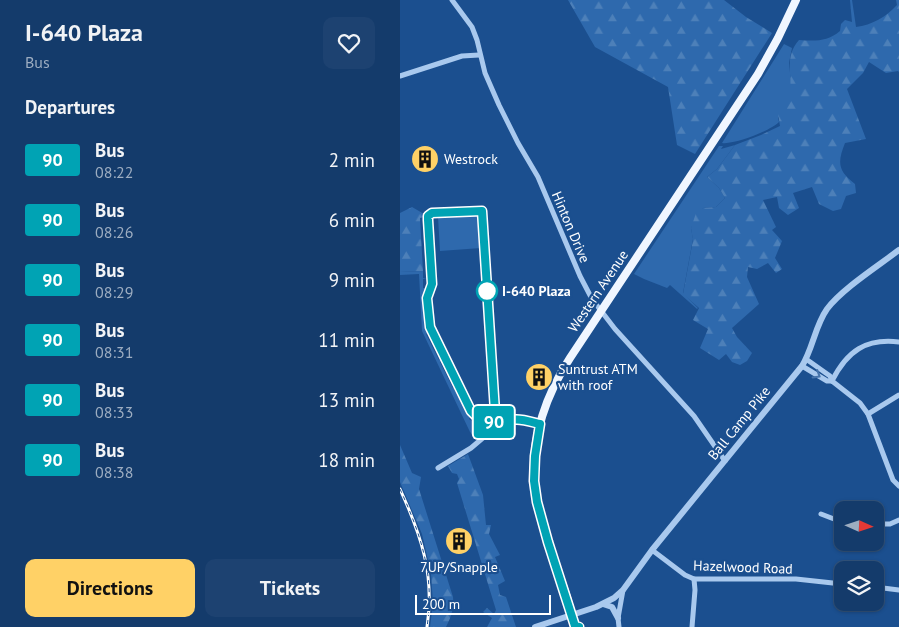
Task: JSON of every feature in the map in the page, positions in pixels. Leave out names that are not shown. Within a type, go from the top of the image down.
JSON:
[{"type":"main road","name":"Western Avenue","points":[[576,627],[537,502],[534,481],[535,456],[540,424],[558,377],[758,74],[796,0]]},
{"type":"street","name":"Hinton Drive","points":[[452,0],[472,27],[485,73],[507,124],[538,177],[580,276],[601,311],[694,416],[725,460]]},
{"type":"street","points":[[400,76],[462,56],[479,55]]},
{"type":"street","name":"Ball Camp Pike","points":[[619,627],[618,618],[623,590],[652,550],[802,366],[827,310],[843,293],[899,250]]},
{"type":"street","points":[[832,380],[844,362],[858,348],[873,342],[899,342]]},
{"type":"street","points":[[806,359],[830,376],[832,380],[860,403],[868,414],[893,480],[899,486]]},
{"type":"street","points":[[802,366],[827,381],[832,380]]},
{"type":"street","points":[[868,414],[899,395]]},
{"type":"street","points":[[438,468],[471,448],[497,426],[511,419],[540,424]]},
{"type":"street","points":[[821,514],[834,519]]},
{"type":"street","points":[[884,524],[890,524],[899,520]]},
{"type":"street","name":"Hazelwood Road","points":[[652,550],[685,575],[694,579],[796,580],[834,583]]},
{"type":"street","points":[[692,627],[694,579]]},
{"type":"street","points":[[884,588],[899,590]]},
{"type":"street","points":[[535,627],[602,604],[614,598],[623,590]]},
{"type":"street","points":[[602,604],[612,607],[618,618]]},
{"type":"green space","points":[[568,0],[724,0],[746,17],[772,33],[695,154],[677,145],[668,87],[595,47]]},
{"type":"green space","points":[[850,0],[852,0],[856,27],[883,17],[897,5],[896,0],[899,0],[899,72],[886,73],[869,62],[863,73],[847,89],[866,139],[845,143],[840,161],[842,171],[855,184],[856,193],[846,196],[841,209],[833,211],[819,204],[812,187],[793,193],[799,208],[788,215],[779,208],[777,197],[763,200],[776,227],[772,230],[782,241],[775,258],[782,269],[776,273],[768,263],[757,269],[748,267],[747,277],[759,304],[732,328],[737,337],[752,353],[747,361],[740,365],[732,362],[726,354],[719,360],[700,348],[708,329],[693,320],[699,308],[683,294],[693,240],[691,228],[696,213],[703,208],[716,207],[725,198],[719,188],[707,177],[717,169],[735,145],[780,126],[777,108],[785,101],[789,94],[790,59],[793,49],[799,40],[826,39],[840,31],[841,24],[845,20],[852,22]]},
{"type":"green space","points":[[784,44],[792,48],[789,63],[792,91],[778,118],[779,122],[752,137],[735,142],[722,143]]},
{"type":"green space","points":[[735,145],[717,169],[707,177],[719,188],[725,198],[716,207],[703,208],[691,228],[693,239],[683,293],[697,309],[670,285],[667,288],[634,274],[719,146],[723,146],[721,149]]},
{"type":"green space","points":[[412,207],[424,214],[424,217],[420,218],[423,271],[400,272],[400,213]]},
{"type":"green space","points":[[478,215],[481,248],[440,251],[438,217]]},
{"type":"green space","points":[[423,271],[423,278],[427,278],[423,279],[423,288],[427,289],[424,299],[424,311],[430,332],[426,334],[439,360],[443,359],[440,362],[453,388],[457,387],[454,389],[467,415],[471,414],[469,419],[485,429],[487,426],[489,427],[480,435],[474,436],[470,432],[422,331],[419,274],[400,275],[400,272]]},
{"type":"green space","points":[[400,445],[412,473],[421,477],[419,489],[453,597],[452,613],[446,627],[430,627],[433,604],[431,573],[422,534],[400,482]]},
{"type":"green space","points":[[468,454],[483,495],[486,525],[491,525],[489,534],[500,555],[495,557],[505,581],[498,585],[500,595],[506,597],[516,627],[487,627],[492,618],[483,612],[487,608],[494,614],[496,610],[457,483],[459,479],[457,474],[452,473],[448,466]]},
{"type":"railway","points":[[400,489],[420,539],[428,573],[429,608],[427,627]]},
{"type":"bus line","name":"90","points":[[487,422],[478,418],[471,411],[430,327],[427,298],[432,284],[428,216],[432,213],[482,211],[494,420],[496,427],[511,419],[540,424],[535,456],[534,481],[537,502],[575,626],[579,627]]},
{"type":"place","name":"Westrock","points":[[425,159]]},
{"type":"place","name":"I-640 Plaza","points":[[487,291]]},
{"type":"place","name":"Suntrust ATM with roof","points":[[539,377]]},
{"type":"place","name":"7UP/Snapple","points":[[459,541]]}]
